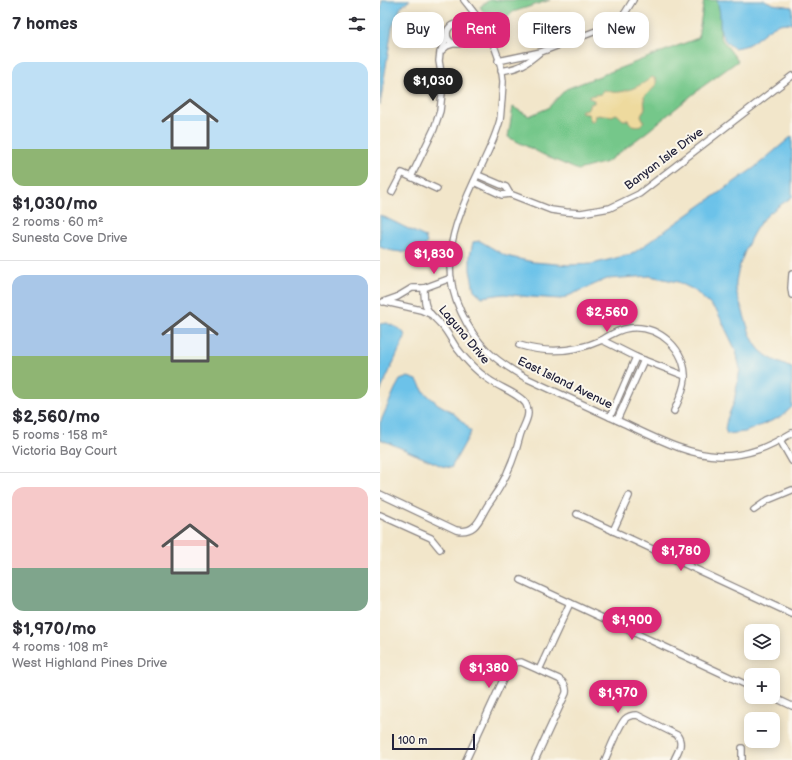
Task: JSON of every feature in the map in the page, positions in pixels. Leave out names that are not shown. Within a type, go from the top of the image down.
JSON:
[{"type":"street","name":"East Island Avenue","points":[[464,0],[473,12]]},
{"type":"street","points":[[498,61],[541,52],[612,24],[625,13],[633,0]]},
{"type":"street","points":[[411,177],[434,129],[440,111],[443,92],[442,74],[439,61],[440,52],[448,30],[452,26]]},
{"type":"street","points":[[447,35],[452,43]]},
{"type":"street","points":[[440,52],[447,46],[452,44]]},
{"type":"street","name":"East Island Avenue","points":[[495,48],[503,81],[500,119],[491,148],[458,219],[453,236],[450,259],[454,297],[475,338],[505,367],[671,445],[700,454],[721,456],[748,453],[773,445],[790,434]]},
{"type":"street","points":[[501,71],[513,69],[526,64],[541,52]]},
{"type":"street","name":"Banyan Isle Drive","points":[[474,182],[502,195],[510,194],[551,210],[581,213],[610,208],[638,194],[792,76]]},
{"type":"street","points":[[392,192],[402,173],[436,189]]},
{"type":"street","name":"Banyan Isle Drive","points":[[478,174],[506,187],[510,194]]},
{"type":"street","points":[[792,274],[792,295]]},
{"type":"street","points":[[381,302],[397,297],[412,288],[424,288],[451,278]]},
{"type":"street","name":"Laguna Drive","points":[[380,494],[456,530],[466,530],[472,528],[478,523],[501,486],[516,454],[520,435],[527,420],[528,412],[523,401],[501,388],[477,370],[456,347],[444,328],[431,314],[425,304],[424,288]]},
{"type":"street","points":[[381,302],[421,310],[431,314]]},
{"type":"street","points":[[519,345],[532,349],[557,351],[578,348],[602,340],[615,332],[630,328],[652,331],[666,338],[676,349],[683,363],[685,376],[682,394],[674,411]]},
{"type":"street","points":[[602,340],[636,357],[685,376]]},
{"type":"street","points":[[610,416],[636,357]]},
{"type":"street","points":[[617,420],[644,360]]},
{"type":"street","points":[[790,434],[792,441]]},
{"type":"street","points":[[780,440],[792,461]]},
{"type":"street","points":[[754,510],[768,500],[792,490]]},
{"type":"street","points":[[613,531],[629,496]]},
{"type":"street","points":[[577,514],[792,614]]},
{"type":"street","points":[[380,515],[431,538],[440,549]]},
{"type":"street","points":[[521,580],[744,684]]},
{"type":"street","points":[[539,670],[570,603]]},
{"type":"street","points":[[466,760],[510,666],[517,662],[521,662],[563,681],[566,690],[566,693],[535,760]]},
{"type":"street","points":[[780,700],[792,706]]},
{"type":"street","points":[[605,760],[623,722],[629,716],[637,715],[674,732],[680,738],[681,746],[674,760]]},
{"type":"street","points":[[742,748],[742,760]]},
{"type":"green space","points":[[489,0],[550,0],[513,12],[510,15],[510,12],[484,12],[480,7]]},
{"type":"green space","points":[[704,0],[718,0],[721,7],[720,37],[738,61],[702,87],[607,162],[578,170],[508,137],[513,107],[529,116],[548,108],[566,89],[698,38]]},
{"type":"sand","points":[[652,77],[656,79],[656,85],[644,97],[645,108],[641,116],[644,121],[641,125],[633,125],[628,120],[623,120],[616,114],[612,116],[595,116],[594,120],[591,122],[588,114],[581,113],[582,110],[588,109],[590,104],[594,103],[594,100],[589,98],[589,96],[601,94],[603,90],[622,92],[639,86]]},
{"type":"water","points":[[382,0],[410,0],[401,7],[399,12],[392,12],[392,28],[380,105],[380,16]]},
{"type":"water","points":[[717,0],[764,0],[773,4],[792,7],[792,24],[779,24],[747,45],[734,48],[723,38]]},
{"type":"water","points":[[792,136],[792,197],[767,215],[759,224],[749,241],[742,258],[736,283],[737,296],[751,336],[755,343],[759,349],[772,359],[792,368],[792,407],[781,417],[745,432],[727,434],[725,429],[727,419],[734,402],[740,369],[736,351],[717,311],[694,290],[678,282],[650,276],[607,279],[561,299],[504,294],[482,297],[474,290],[470,270],[470,256],[473,242],[480,241],[506,256],[533,262],[569,265],[592,264],[632,254],[754,168]]},
{"type":"water","points":[[380,215],[425,237],[427,242],[423,250],[401,252],[380,247]]},
{"type":"water","points":[[387,323],[401,330],[405,337],[380,392],[380,324]]},
{"type":"water","points":[[408,377],[417,380],[424,392],[438,404],[452,412],[471,432],[451,468],[442,466],[380,439],[380,423],[395,389],[400,380]]}]
